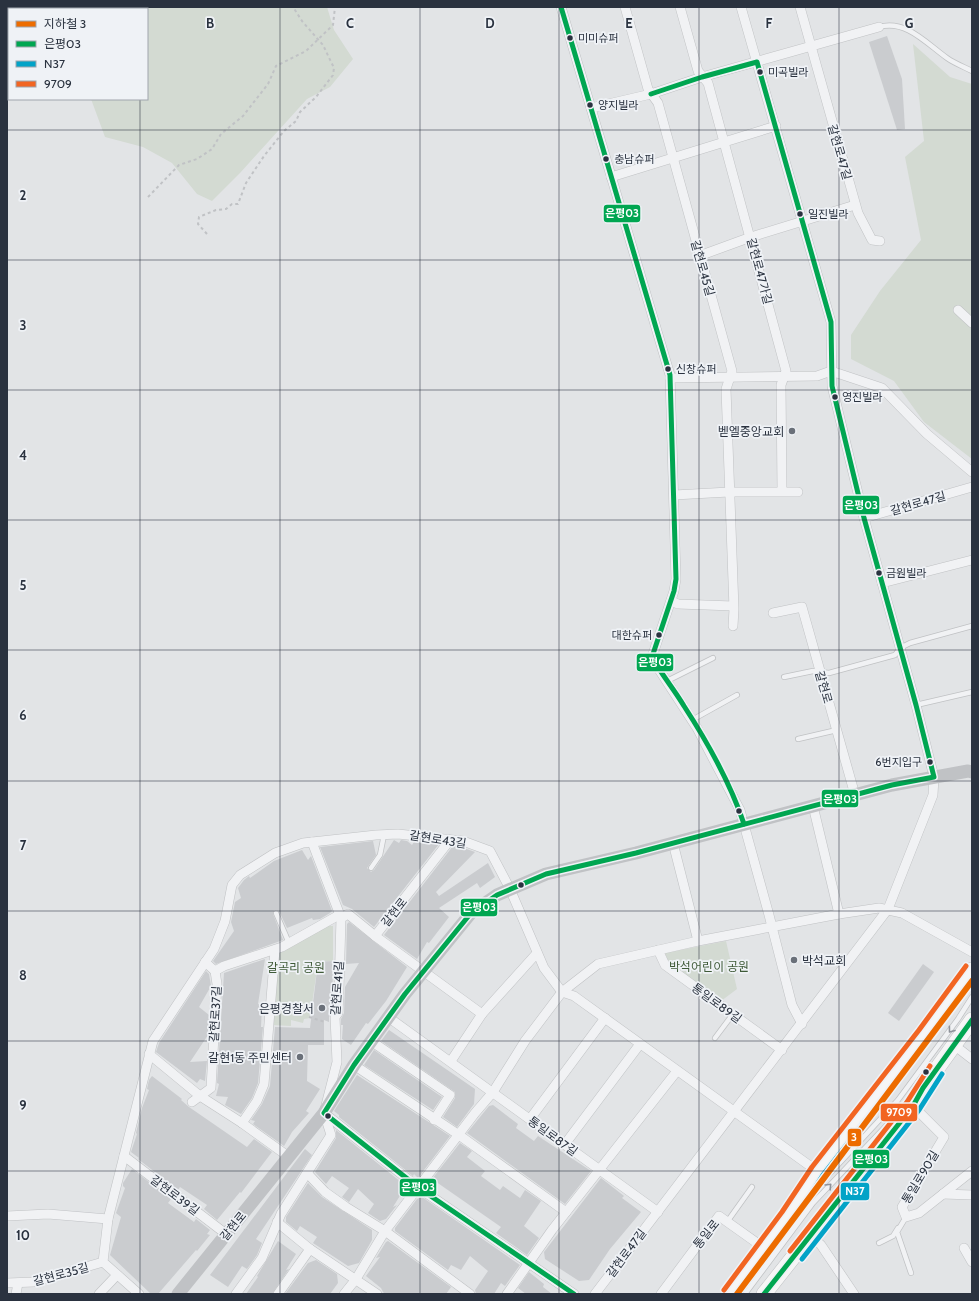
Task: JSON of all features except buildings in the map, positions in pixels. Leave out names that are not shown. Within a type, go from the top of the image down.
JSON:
[{"type":"main road","name":"갈현로","points":[[178,1294],[324,1113],[354,1065],[423,971],[471,913],[509,887],[546,874],[673,843],[855,795],[934,776],[968,771],[972,772]]},
{"type":"main road","points":[[730,1294],[788,1216],[817,1171],[925,1034],[972,970]]},
{"type":"main road","points":[[764,1294],[912,1106],[923,1088],[972,1020]]},
{"type":"street","points":[[561,7],[670,378],[676,579],[671,601],[652,657],[692,720],[725,779],[740,810],[792,1005],[802,1024]]},
{"type":"street","name":"갈현로45길","points":[[625,7],[648,89],[658,102],[732,371],[726,389],[733,626]]},
{"type":"street","name":"갈현로47가길","points":[[680,7],[698,71],[708,84],[751,237],[786,370],[781,385],[782,491]]},
{"type":"street","points":[[658,1212],[888,909],[933,795],[934,776],[916,705],[864,518],[832,386],[831,322],[741,7]]},
{"type":"street","name":"갈현로47길","points":[[800,7],[855,205],[872,240],[880,241]]},
{"type":"street","points":[[591,108],[651,94],[702,76],[812,47],[879,27]]},
{"type":"street","points":[[611,177],[776,126]]},
{"type":"street","points":[[700,256],[751,237],[855,205]]},
{"type":"street","points":[[958,310],[972,323]]},
{"type":"street","points":[[670,378],[817,376],[831,371],[882,388],[928,434],[972,472]]},
{"type":"street","name":"갈현로47길","points":[[864,518],[972,487]]},
{"type":"street","points":[[674,495],[729,492],[798,492]]},
{"type":"street","points":[[882,583],[972,560]]},
{"type":"street","points":[[671,601],[678,604],[733,606]]},
{"type":"street","name":"갈현로","points":[[773,613],[802,607],[855,795]]},
{"type":"street","points":[[813,806],[839,914]]},
{"type":"street","name":"갈현로43길","points":[[313,842],[398,834],[463,841],[490,851],[509,887]]},
{"type":"street","name":"갈현로","points":[[450,840],[375,936],[482,1014]]},
{"type":"street","name":"갈현로37길","points":[[103,1262],[108,1219],[153,1041],[214,949],[225,921],[232,885],[241,874],[276,853],[313,842]]},
{"type":"street","name":"갈현로41길","points":[[313,842],[340,916],[339,947],[341,966],[335,1026],[337,1062],[324,1113]]},
{"type":"street","points":[[673,843],[698,941]]},
{"type":"street","points":[[509,887],[544,968],[562,992],[574,996],[817,1171]]},
{"type":"street","points":[[344,1294],[356,1279],[385,1231],[493,1092],[525,1041],[562,992],[598,964],[698,941],[839,914],[888,909],[902,913],[972,952]]},
{"type":"street","points":[[215,971],[224,966],[275,950],[340,916],[348,914],[375,936]]},
{"type":"street","points":[[242,1123],[257,1101],[264,1084],[275,950]]},
{"type":"street","name":"통일로89길","points":[[658,950],[665,965],[782,1050]]},
{"type":"street","points":[[451,1061],[482,1014],[537,953]]},
{"type":"street","name":"갈현로37길","points":[[200,1096],[211,1088],[217,984],[215,971],[205,962]]},
{"type":"street","points":[[388,1017],[493,1092]]},
{"type":"street","points":[[530,1119],[605,1018]]},
{"type":"street","points":[[371,1041],[450,1095],[434,1120]]},
{"type":"street","points":[[565,1144],[640,1044]]},
{"type":"street","points":[[954,1045],[972,1059]]},
{"type":"street","points":[[149,1054],[200,1096],[242,1123],[289,1157]]},
{"type":"street","points":[[354,1065],[434,1120],[459,1135],[566,1212]]},
{"type":"street","points":[[507,1294],[566,1212],[677,1071]]},
{"type":"street","name":"통일로87길","points":[[493,1092],[658,1212]]},
{"type":"street","points":[[192,1102],[200,1096]]},
{"type":"street","name":"통일로90길","points":[[912,1106],[944,1137],[902,1207],[906,1217],[919,1213],[972,1171]]},
{"type":"street","points":[[236,1294],[262,1258],[277,1222],[331,1135],[324,1113]]},
{"type":"street","points":[[324,1113],[419,1188],[574,1294]]},
{"type":"street","name":"갈현로39길","points":[[124,1156],[226,1234]]},
{"type":"street","points":[[307,1173],[325,1192],[385,1231],[470,1294]]},
{"type":"street","points":[[943,1194],[972,1195]]},
{"type":"street","name":"갈현로47길","points":[[595,1294],[658,1212]]},
{"type":"street","points":[[7,1216],[48,1214],[108,1219]]},
{"type":"street","name":"통일로","points":[[661,1294],[719,1216],[764,1248]]},
{"type":"street","points":[[277,1222],[310,1249],[377,1294]]},
{"type":"street","points":[[811,1236],[821,1245],[854,1294]]},
{"type":"street","points":[[964,1248],[972,1262]]},
{"type":"street","points":[[278,1294],[310,1249]]},
{"type":"street","points":[[103,1262],[139,1294]]},
{"type":"street","name":"갈현로35길","points":[[7,1283],[34,1282],[103,1262]]},
{"type":"street","points":[[99,1294],[117,1275]]},
{"type":"street","name":"갈현로35길","points":[[16,1294],[18,1283]]},
{"type":"lane","points":[[879,27],[887,24],[907,29],[928,42],[948,59],[972,71]]},
{"type":"lane","points":[[784,677],[813,671],[829,672],[895,655],[900,648],[972,626]]},
{"type":"lane","points":[[667,681],[713,658]]},
{"type":"lane","points":[[916,705],[972,692]]},
{"type":"lane","points":[[692,720],[737,696]]},
{"type":"lane","points":[[798,738],[837,730]]},
{"type":"lane","points":[[371,868],[380,855],[380,835]]},
{"type":"lane","points":[[276,913],[289,943]]},
{"type":"lane","points":[[788,1216],[834,1171],[898,1100],[958,1020],[972,997]]},
{"type":"lane","points":[[715,1038],[733,1014]]},
{"type":"lane","points":[[745,1294],[813,1202],[890,1120],[923,1088]]},
{"type":"lane","points":[[727,1222],[752,1187]]},
{"type":"lane","points":[[879,1242],[893,1236],[906,1217]]},
{"type":"lane","points":[[906,1217],[898,1232],[911,1273]]},
{"type":"path","points":[[207,234],[198,224],[199,217],[216,210],[226,209],[232,204],[238,204],[246,183],[264,156],[284,130],[296,121],[300,112],[331,80],[334,68],[319,39],[302,21],[293,7]]},
{"type":"path","points":[[148,197],[179,165],[197,159],[212,149],[221,134],[243,116],[268,84],[276,66],[306,51],[333,25],[336,7]]},
{"type":"path","points":[[309,1016],[335,1026]]},
{"type":"green space","points":[[35,7],[327,7],[334,30],[353,59],[330,87],[307,99],[240,173],[212,201],[197,194],[172,163],[143,147],[105,137],[91,100],[148,100],[148,8]]},
{"type":"green space","points":[[913,44],[950,77],[972,84],[972,459],[924,422],[894,381],[851,359],[851,335],[880,291],[921,240],[905,157],[924,141]]},
{"type":"green space","name":"갈곡리 공원","points":[[319,926],[333,926],[333,961],[318,962],[310,1018],[304,1019],[303,1023],[291,1020],[291,1026],[272,1025],[275,950]]},
{"type":"green space","name":"박석어린이 공원","points":[[726,941],[737,989],[721,1001],[669,963],[665,953]]},
{"type":"metro line","name":"3","points":[[737,1294],[972,981]]},
{"type":"transit line","name":"은평03","points":[[561,7],[670,375],[676,579],[674,591],[652,657],[702,734],[725,778],[744,824]]},
{"type":"transit line","name":"은평03","points":[[574,1294],[419,1188],[324,1113],[354,1065],[405,994],[471,913],[497,895],[546,874],[636,853],[892,785],[934,777],[916,705],[864,518],[832,386],[831,322],[757,62],[702,77],[651,94]]},
{"type":"transit line","name":"9709","points":[[724,1290],[782,1212],[812,1167],[919,1030],[966,966]]},
{"type":"transit line","name":"N37","points":[[739,1294],[794,1220],[823,1175],[972,982]]},
{"type":"transit line","name":"은평03","points":[[764,1294],[913,1106],[923,1088],[972,1020]]},
{"type":"transit line","name":"9709","points":[[790,1251],[907,1102],[930,1066]]},
{"type":"transit line","name":"N37","points":[[802,1259],[919,1110],[942,1074]]},
{"type":"place","name":"미미슈퍼","points":[[570,38]]},
{"type":"place","name":"미곡빌라","points":[[760,72]]},
{"type":"place","name":"양지빌라","points":[[590,105]]},
{"type":"place","name":"충남슈퍼","points":[[606,159]]},
{"type":"place","name":"일진빌라","points":[[800,214]]},
{"type":"place","name":"신창슈퍼","points":[[668,369]]},
{"type":"place","name":"영진빌라","points":[[835,397]]},
{"type":"place","name":"벧엘중앙교회","points":[[792,431]]},
{"type":"place","name":"금원빌라","points":[[879,573]]},
{"type":"place","name":"대한슈퍼","points":[[659,635]]},
{"type":"place","name":"6번지입구","points":[[930,762]]},
{"type":"place","name":"박석교회","points":[[794,960]]},
{"type":"place","name":"은평경찰서","points":[[322,1008]]},
{"type":"place","name":"갈현1동 주민센터","points":[[300,1057]]}]
